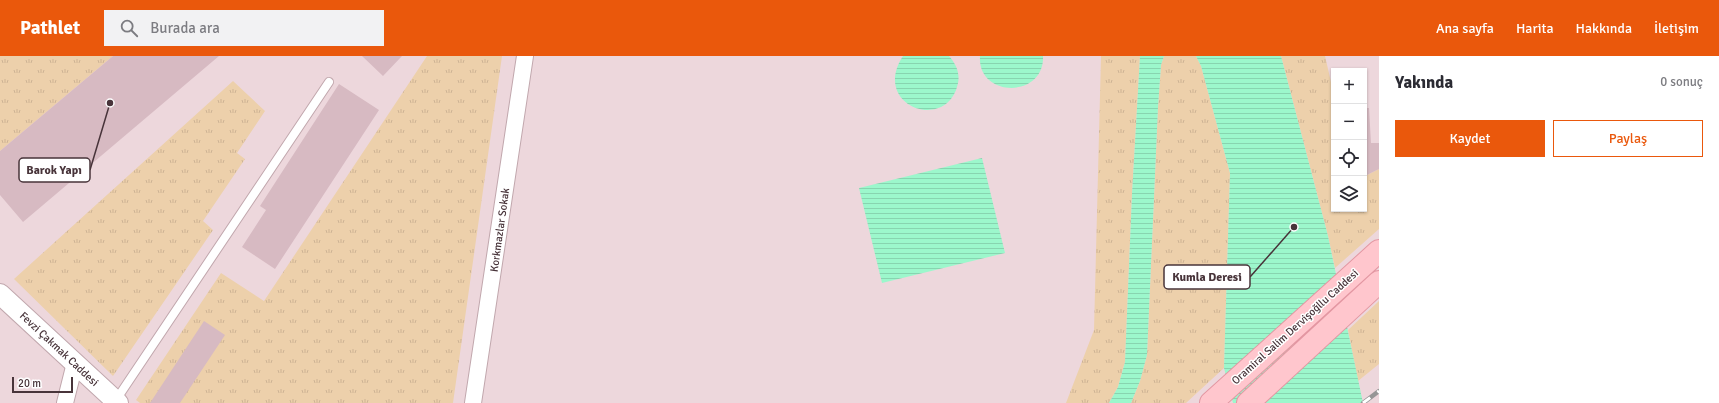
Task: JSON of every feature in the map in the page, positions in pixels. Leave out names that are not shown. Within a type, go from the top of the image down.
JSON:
[{"type":"main road","name":"Oramiral Salim Dervişoğllu Caddesi","points":[[1217,397],[1379,251]]},
{"type":"main road","points":[[1248,403],[1379,282]]},
{"type":"street","name":"Korkmazlar Sokak","points":[[473,403],[525,56]]},
{"type":"street","name":"Fevzi Çakmak Caddesi","points":[[0,294],[117,402]]},
{"type":"street","points":[[64,403],[75,363]]},
{"type":"lane","points":[[117,402],[328,82]]},
{"type":"shaded area","points":[[0,56],[1379,56],[1379,403],[0,403]]},
{"type":"shaded area","points":[[903,56],[949,56],[956,67],[959,78],[957,87],[950,101],[939,108],[926,110],[913,107],[903,99],[896,88],[896,73]]},
{"type":"shaded area","points":[[980,56],[1043,56],[1041,70],[1034,80],[1023,86],[1011,88],[999,86],[989,80],[982,70]]},
{"type":"shaded area","points":[[1140,56],[1164,56],[1161,65],[1158,107],[1147,355],[1140,381],[1131,403],[1109,403],[1118,387],[1125,362],[1132,194]]},
{"type":"shaded area","points":[[1196,56],[1281,56],[1328,236],[1363,403],[1233,403],[1224,368],[1230,173],[1201,66]]},
{"type":"shaded area","points":[[982,158],[1005,253],[882,283],[859,188]]},
{"type":"green space","points":[[0,56],[113,56],[0,151]]},
{"type":"green space","points":[[427,56],[502,56],[453,403],[140,403],[136,400],[221,273],[264,301]]},
{"type":"green space","points":[[1101,56],[1140,56],[1132,194],[1125,362],[1118,387],[1109,403],[1066,403],[1094,330]]},
{"type":"green space","points":[[1164,56],[1196,56],[1201,66],[1230,173],[1224,368],[1186,403],[1131,403],[1140,381],[1147,355],[1158,107],[1161,65]]},
{"type":"green space","points":[[1281,56],[1325,56],[1331,82],[1331,212],[1367,212],[1367,175],[1379,169],[1379,229],[1335,268]]},
{"type":"green space","points":[[233,81],[265,111],[237,153],[245,159],[203,221],[213,230],[113,376],[14,279]]},
{"type":"green space","points":[[1379,301],[1379,364],[1358,381],[1348,330]]},
{"type":"building","points":[[113,56],[219,56],[23,222],[0,195],[0,151]]},
{"type":"building","points":[[362,56],[402,56],[383,76]]},
{"type":"building","points":[[339,84],[379,110],[275,269],[242,247],[266,210],[260,206]]},
{"type":"building","points":[[1367,108],[1369,108],[1371,143],[1379,143],[1379,169],[1367,175]]},
{"type":"building","points":[[204,321],[225,335],[180,403],[150,403]]},
{"type":"railway","points":[[1363,403],[1379,391]]},
{"type":"place","name":"Barok Yapı","points":[[110,103]]},
{"type":"place","name":"Kumla Deresi","points":[[1294,227]]}]
